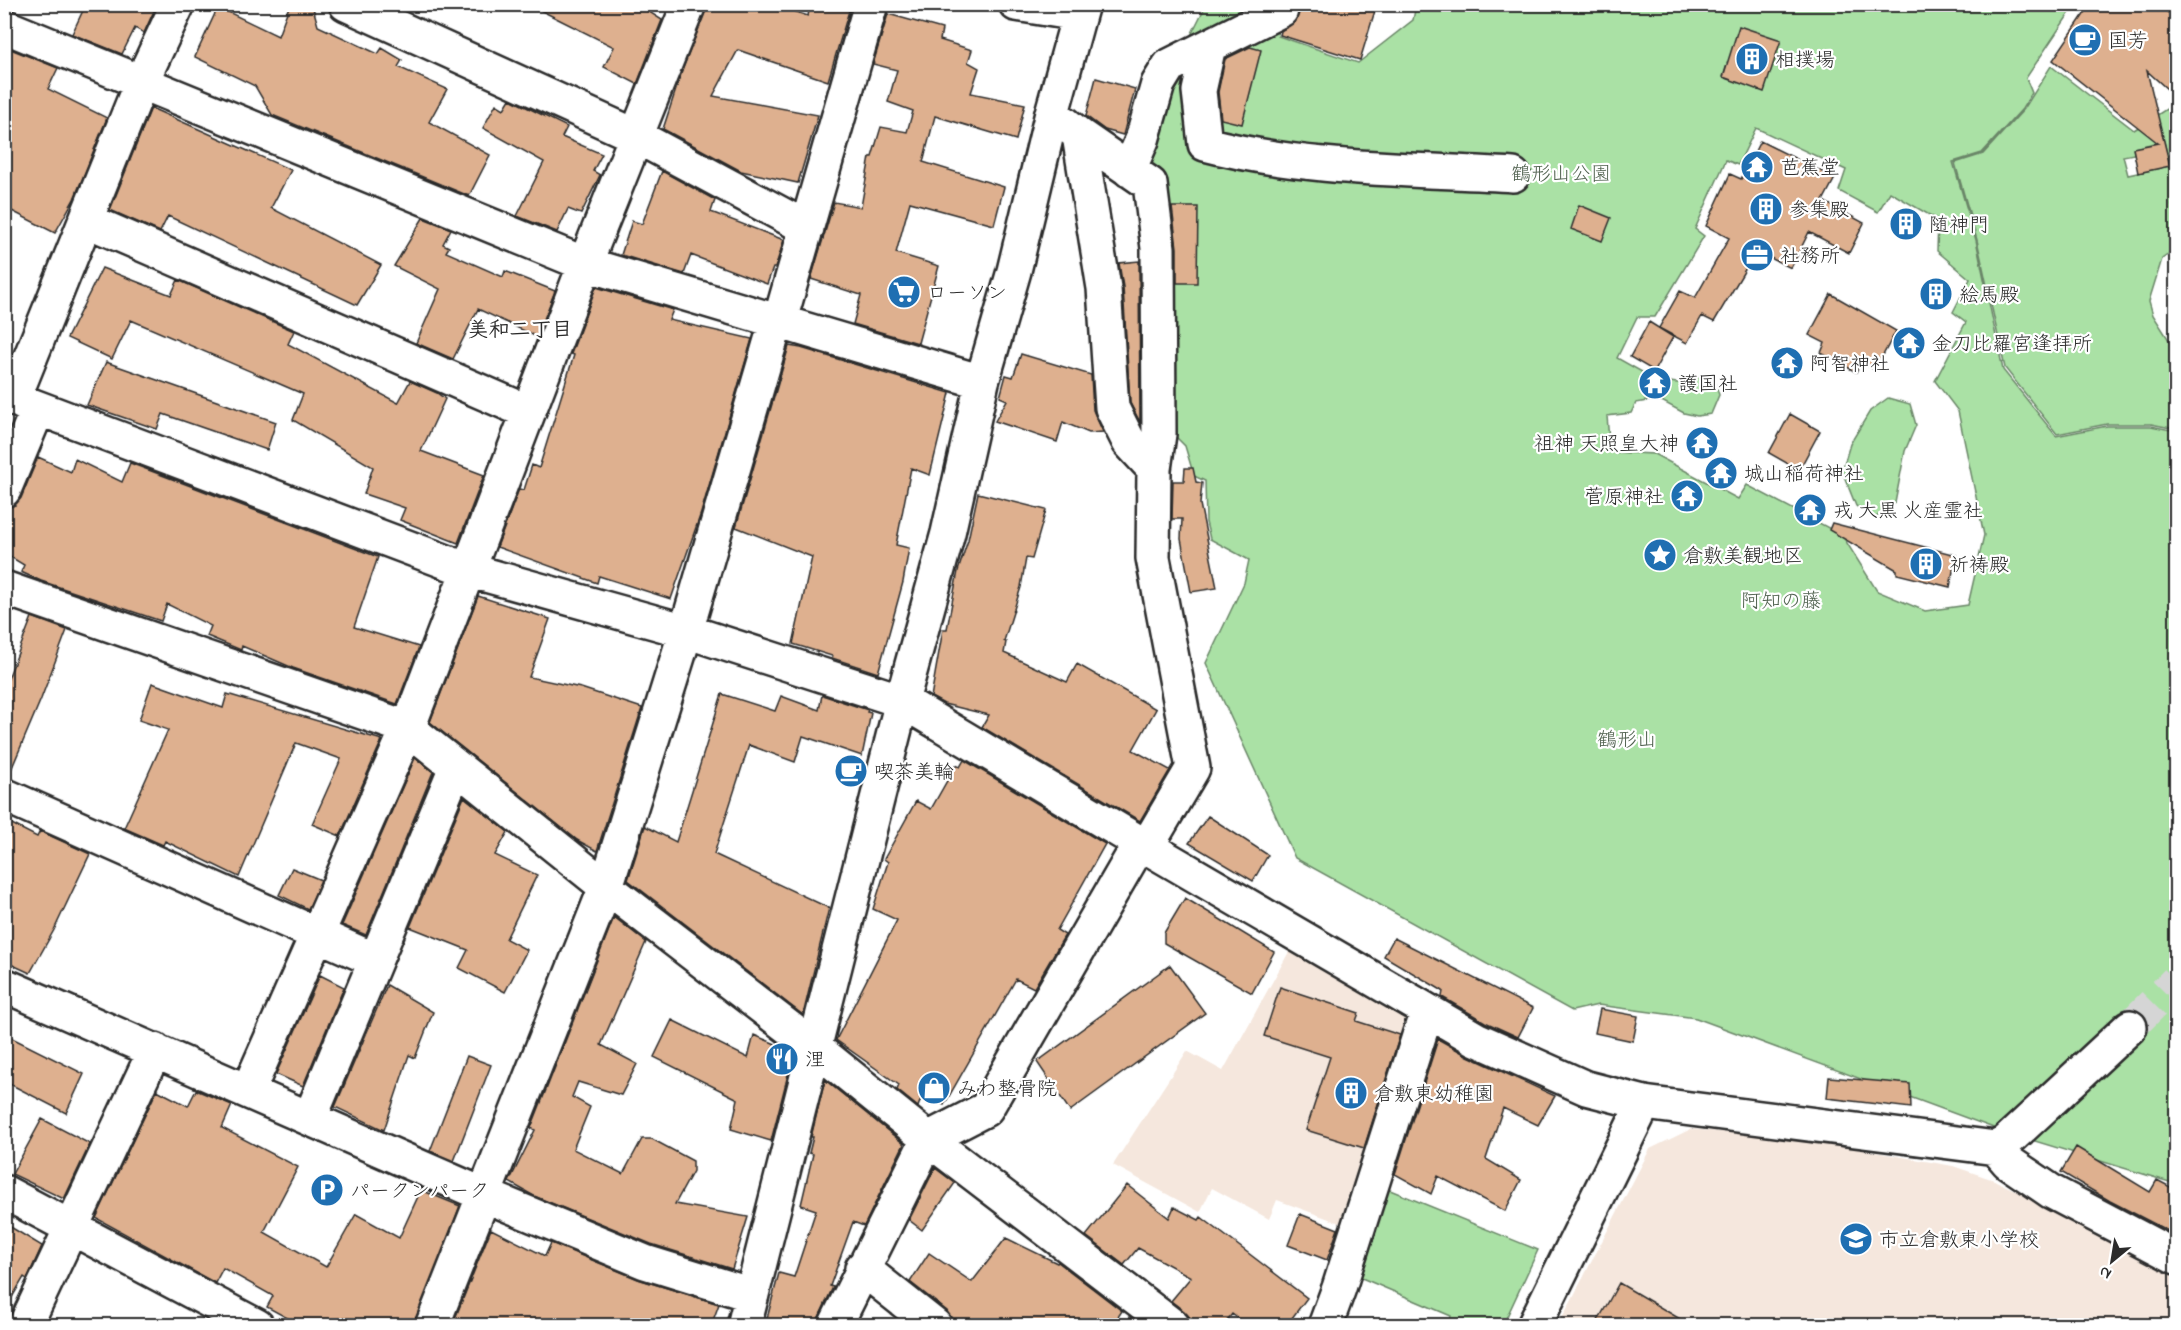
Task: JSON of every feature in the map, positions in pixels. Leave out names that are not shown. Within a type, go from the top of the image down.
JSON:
[{"type":"street","points":[[9,397],[86,220],[141,83],[178,4]]},
{"type":"street","points":[[346,4],[636,136],[807,228]]},
{"type":"street","points":[[248,1091],[408,728],[585,264],[689,4]]},
{"type":"street","points":[[432,1326],[606,886],[686,631],[773,333],[780,320],[871,4]]},
{"type":"street","points":[[4,985],[484,1195],[645,1262],[748,1310],[902,701],[948,533],[982,382],[1014,272],[1052,113],[1080,9],[1016,4]]},
{"type":"street","points":[[1129,170],[1142,140],[1158,84],[1169,66],[1281,10],[1282,4]]},
{"type":"street","points":[[4,26],[585,264],[780,320],[982,382]]},
{"type":"street","points":[[1209,46],[1199,92],[1205,144],[1248,155],[1357,166],[1513,176]]},
{"type":"street","points":[[835,1326],[928,1139],[986,1109],[1144,845],[1193,768],[1153,558],[1154,469],[1159,434],[1158,248],[1150,184],[1079,135],[1052,113]]},
{"type":"street","points":[[1079,135],[1104,288],[1112,408],[1129,442],[1154,469]]},
{"type":"street","points":[[86,220],[528,412]]},
{"type":"street","points":[[4,490],[37,411],[9,397]]},
{"type":"street","points":[[9,397],[468,570],[686,631],[902,701],[1476,1039],[1586,1088],[1644,1103],[1996,1148],[2005,1143],[2130,1027]]},
{"type":"street","points":[[4,588],[408,728],[928,1139],[1173,1326]]},
{"type":"street","points":[[310,1118],[456,767]]},
{"type":"street","points":[[4,795],[375,960]]},
{"type":"street","points":[[1325,1326],[1340,1288],[1427,1011]]},
{"type":"street","points":[[25,1326],[155,1050]]},
{"type":"street","points":[[1534,1326],[1644,1103]]},
{"type":"street","points":[[1996,1148],[2008,1162],[2052,1192],[2176,1257]]},
{"type":"street","points":[[4,1192],[257,1326]]},
{"type":"street","points":[[862,1268],[934,1326]]},
{"type":"shaded area","points":[[1290,950],[1416,1023],[1351,1227],[1277,1200],[1269,1219],[1212,1188],[1200,1212],[1113,1165],[1187,1051],[1223,1071]]},
{"type":"shaded area","name":"市立倉敷東小学校","points":[[1691,1129],[1813,1141],[1953,1166],[1994,1180],[2176,1275],[2176,1325],[1558,1326],[1650,1149]]},
{"type":"green space","name":"鶴形山","points":[[1206,5],[1279,5],[1275,18],[1278,36],[1358,63],[1413,20],[1416,5],[2075,5],[2026,78],[2032,93],[2022,109],[1982,153],[1953,162],[1976,240],[2003,370],[2056,436],[2107,426],[2151,426],[2176,431],[2176,1184],[1999,1130],[1696,1018],[1598,1005],[1572,1011],[1295,858],[1206,663],[1244,583],[1249,560],[1210,539],[1206,522],[1205,481],[1194,476],[1185,446],[1174,435],[1137,166],[1153,111]],"holes":[[[1756,128],[1846,170],[1839,191],[1878,212],[1890,192],[1938,220],[1937,251],[1970,279],[1953,312],[1966,322],[1935,381],[1958,411],[1984,535],[1968,605],[1925,611],[1877,591],[1842,535],[1747,485],[1738,499],[1654,454],[1610,452],[1607,416],[1631,413],[1636,403],[1658,399],[1684,413],[1697,416],[1711,414],[1719,395],[1715,382],[1691,375],[1677,383],[1656,380],[1617,358],[1637,317],[1655,317],[1704,236],[1695,229],[1726,160],[1738,165]]]},
{"type":"green space","points":[[2051,66],[2134,130],[2171,106],[2176,113],[2176,202],[2172,205],[2176,214],[2176,249],[2162,259],[2149,301],[2153,315],[2176,351],[2176,429],[2151,424],[2107,424],[2057,434],[2005,368],[1977,240],[1955,163],[1983,154],[2024,109]],"holes":[[[2164,141],[2170,166],[2128,175],[2123,156],[2134,154],[2133,148]]]},
{"type":"green space","points":[[1888,398],[1910,404],[1916,425],[1905,451],[1895,503],[1875,518],[1856,506],[1842,471],[1850,444],[1870,411]]},
{"type":"green space","points":[[1385,1188],[1538,1250],[1503,1325],[1448,1325],[1451,1316],[1357,1276]]},
{"type":"building","points":[[86,4],[157,4],[144,33],[135,28],[122,54],[72,34]]},
{"type":"building","points":[[290,4],[312,4],[318,26],[378,54],[382,48],[402,60],[398,67],[447,89],[429,122],[490,155],[469,196],[272,115],[255,86],[195,57],[218,7],[278,36]]},
{"type":"building","points":[[528,4],[637,4],[662,20],[637,84],[604,67],[614,47]]},
{"type":"building","points":[[708,4],[771,4],[808,16],[810,4],[851,4],[828,81],[738,50],[713,96],[818,115],[798,183],[741,171],[663,129],[683,68]]},
{"type":"building","points":[[1300,4],[1377,4],[1360,60],[1280,35],[1281,31],[1296,21]]},
{"type":"building","points":[[2091,4],[2155,4],[2176,18],[2176,97],[2147,71],[2170,166],[2138,173],[2133,148],[2158,143],[2053,60]]},
{"type":"building","points":[[888,14],[942,29],[940,40],[972,50],[968,62],[979,68],[971,93],[1025,104],[1016,140],[935,116],[923,162],[1004,187],[994,225],[910,202],[896,253],[939,266],[918,343],[853,324],[861,295],[811,279],[834,202],[861,207],[870,157],[872,157],[881,127],[907,132],[913,111],[888,102],[897,70],[873,64]]},
{"type":"building","name":"相撲場","points":[[1739,26],[1781,40],[1764,92],[1723,77]]},
{"type":"building","points":[[1250,47],[1261,50],[1242,124],[1221,119],[1218,92],[1225,59]]},
{"type":"building","points":[[8,48],[58,68],[48,89],[107,118],[74,199],[55,233],[4,207],[4,55]]},
{"type":"building","points":[[1096,78],[1135,89],[1123,135],[1105,130],[1086,116]]},
{"type":"building","points":[[510,99],[567,127],[562,137],[602,154],[593,171],[600,175],[581,214],[568,209],[557,232],[517,216],[544,162],[483,128],[496,104],[504,109]]},
{"type":"building","points":[[151,108],[291,170],[271,208],[381,265],[357,305],[168,216],[160,232],[110,210]]},
{"type":"building","name":"参集殿","points":[[1760,141],[1835,178],[1823,201],[1864,223],[1849,253],[1809,232],[1791,268],[1756,251],[1714,322],[1702,316],[1687,343],[1659,328],[1680,291],[1695,298],[1729,238],[1706,226],[1730,174],[1741,179]]},
{"type":"building","points":[[662,171],[715,200],[711,212],[784,240],[767,284],[691,255],[684,274],[621,255],[632,221],[642,224]]},
{"type":"building","points":[[1579,205],[1611,218],[1602,241],[1571,229]]},
{"type":"building","points":[[1172,207],[1198,207],[1197,283],[1177,283],[1177,248]]},
{"type":"building","points":[[423,218],[451,229],[443,244],[449,247],[446,252],[503,277],[505,271],[555,291],[537,337],[478,309],[453,359],[416,343],[440,289],[394,266]]},
{"type":"building","points":[[1139,261],[1140,422],[1130,403],[1123,287],[1119,263]]},
{"type":"building","points":[[102,268],[171,295],[178,280],[294,331],[288,344],[398,403],[410,381],[445,399],[421,451],[484,475],[458,543],[400,520],[405,508],[364,494],[373,467],[293,420],[303,394],[131,320],[112,359],[67,338]]},
{"type":"building","points":[[596,287],[673,310],[669,320],[752,339],[701,513],[671,599],[599,576],[597,583],[497,547],[519,489],[524,490],[532,465],[539,468],[574,355],[571,354]]},
{"type":"building","points":[[1831,294],[1896,331],[1875,370],[1861,362],[1856,372],[1821,353],[1825,343],[1809,335]]},
{"type":"building","points":[[1649,322],[1673,337],[1654,371],[1630,357]]},
{"type":"building","points":[[789,346],[950,393],[930,475],[911,468],[896,545],[909,548],[903,582],[878,673],[793,644],[812,557],[736,527]]},
{"type":"building","points":[[1021,354],[1091,375],[1093,410],[1103,432],[1089,433],[1063,422],[1057,442],[995,421],[1007,400],[1000,397],[1006,375],[1013,377]]},
{"type":"building","points":[[106,362],[276,422],[267,450],[163,414],[157,429],[87,405]]},
{"type":"building","points":[[1790,414],[1820,431],[1799,470],[1769,453]]},
{"type":"building","points":[[38,457],[71,472],[75,459],[122,482],[130,463],[378,557],[354,627],[419,647],[397,704],[293,668],[242,646],[241,650],[207,636],[211,626],[167,604],[161,621],[41,581],[21,572],[24,565],[4,553],[4,508],[15,505],[21,498]]},
{"type":"building","points":[[1185,468],[1193,468],[1196,482],[1202,483],[1200,504],[1217,588],[1191,592],[1181,539],[1182,519],[1172,519],[1173,481],[1184,481]]},
{"type":"building","points":[[978,493],[1046,510],[1032,559],[1026,558],[1021,587],[1004,641],[1006,642],[1004,653],[1067,682],[1077,664],[1156,709],[1133,750],[1170,770],[1140,821],[982,727],[989,715],[944,704],[931,697],[943,629],[947,629],[958,571],[968,540]]},
{"type":"building","points":[[1832,523],[1956,555],[1950,587],[1897,574],[1897,570],[1829,530]]},
{"type":"building","points":[[478,596],[550,619],[529,677],[581,688],[642,708],[597,851],[577,840],[430,722]]},
{"type":"building","points":[[32,617],[67,630],[8,777],[4,777],[4,689]]},
{"type":"building","points":[[152,683],[223,708],[227,694],[382,740],[340,836],[312,824],[341,759],[296,743],[239,877],[165,841],[163,845],[124,828],[168,730],[139,720]]},
{"type":"building","points":[[722,694],[775,711],[781,696],[819,710],[822,695],[871,713],[862,756],[803,736],[795,762],[749,745],[714,854],[829,908],[803,1015],[628,880],[645,826],[676,842]]},
{"type":"building","points":[[415,758],[433,772],[366,935],[342,925]]},
{"type":"building","points":[[964,760],[1105,844],[1057,930],[1065,935],[1034,988],[1016,979],[944,1105],[923,1093],[918,1107],[897,1090],[899,1085],[836,1040],[897,920],[873,909],[888,862],[884,859],[916,801],[931,809],[956,765],[960,767]]},
{"type":"building","points":[[464,797],[508,832],[495,855],[537,875],[506,939],[527,950],[505,992],[459,968],[468,950],[410,927]]},
{"type":"building","points":[[1208,816],[1268,855],[1253,881],[1189,843]]},
{"type":"building","points":[[4,820],[37,837],[40,831],[90,854],[54,930],[30,973],[4,961]]},
{"type":"building","points":[[292,868],[321,880],[308,909],[279,895]]},
{"type":"building","points":[[1185,898],[1274,952],[1252,993],[1164,943],[1164,933]]},
{"type":"building","points":[[614,917],[646,942],[601,1045],[637,1064],[621,1095],[578,1082],[572,1097],[590,1107],[573,1149],[623,1174],[642,1139],[652,1139],[693,1161],[693,1171],[675,1204],[748,1217],[732,1269],[651,1244],[534,1196],[509,1182],[535,1130],[531,1128]]},
{"type":"building","points":[[1394,938],[1533,1008],[1518,1037],[1485,1022],[1442,997],[1443,991],[1384,956]]},
{"type":"building","points":[[1170,965],[1205,1013],[1070,1111],[1037,1062]]},
{"type":"building","points":[[320,975],[344,987],[303,1086],[276,1074]]},
{"type":"building","points":[[387,985],[433,1012],[415,1058],[409,1055],[384,1130],[335,1107]]},
{"type":"building","name":"倉敷東幼稚園","points":[[1280,987],[1359,1013],[1356,1021],[1400,1035],[1364,1148],[1306,1130],[1330,1057],[1264,1036]]},
{"type":"building","points":[[1600,1009],[1638,1016],[1633,1041],[1595,1033]]},
{"type":"building","points":[[672,1020],[748,1058],[754,1035],[785,1048],[793,1055],[771,1141],[731,1129],[738,1099],[654,1057]]},
{"type":"building","points":[[4,1034],[84,1074],[66,1113],[4,1081]]},
{"type":"building","points":[[1438,1039],[1468,1056],[1555,1096],[1538,1125],[1503,1108],[1486,1159],[1521,1180],[1505,1211],[1438,1176],[1431,1194],[1395,1174]]},
{"type":"building","points":[[467,1056],[491,1065],[454,1161],[430,1151]]},
{"type":"building","points":[[1829,1077],[1910,1084],[1911,1108],[1827,1098]]},
{"type":"building","points":[[825,1080],[904,1144],[864,1226],[853,1222],[830,1286],[833,1287],[815,1326],[765,1326],[779,1273],[794,1277],[816,1210],[801,1205],[813,1154],[809,1153],[813,1137],[811,1137]]},
{"type":"building","points":[[157,1090],[188,1106],[196,1090],[232,1105],[222,1128],[298,1167],[264,1232],[326,1267],[356,1214],[399,1238],[421,1190],[460,1206],[414,1326],[302,1326],[267,1307],[273,1296],[223,1268],[215,1283],[96,1218]]},
{"type":"building","points":[[42,1119],[90,1144],[64,1199],[12,1174]]},
{"type":"building","points":[[2076,1147],[2150,1192],[2157,1180],[2176,1190],[2176,1235],[2110,1201],[2061,1172]]},
{"type":"building","points":[[935,1168],[955,1183],[922,1230],[909,1220]]},
{"type":"building","points":[[1127,1185],[1169,1218],[1174,1207],[1199,1220],[1201,1217],[1307,1298],[1286,1326],[1248,1326],[1232,1314],[1223,1326],[1198,1326],[1171,1301],[1191,1277],[1138,1248],[1124,1265],[1086,1236]]},
{"type":"building","points":[[1300,1214],[1338,1229],[1327,1260],[1288,1245]]},
{"type":"building","points":[[4,1223],[42,1246],[27,1279],[24,1277],[4,1311]]},
{"type":"building","points":[[491,1229],[545,1256],[551,1243],[638,1279],[719,1304],[711,1326],[452,1326]]},
{"type":"building","points":[[1006,1238],[1058,1262],[1122,1311],[1112,1326],[954,1326],[947,1311],[910,1282],[929,1253],[972,1282]]},
{"type":"building","points":[[1619,1283],[1692,1326],[1595,1326]]},
{"type":"tunnel","points":[[2130,1027],[2176,981]]},
{"type":"place","name":"国芳","points":[[2085,40]]},
{"type":"place","name":"相撲場","points":[[1752,59]]},
{"type":"place","name":"芭蕉堂","points":[[1757,167]]},
{"type":"place","name":"参集殿","points":[[1766,209]]},
{"type":"place","name":"随神門","points":[[1906,224]]},
{"type":"place","name":"社務所","points":[[1757,255]]},
{"type":"place","name":"ローソン","points":[[904,292]]},
{"type":"place","name":"絵馬殿","points":[[1936,294]]},
{"type":"place","name":"金刀比羅宮逢拝所","points":[[1909,343]]},
{"type":"place","name":"阿智神社","points":[[1787,363]]},
{"type":"place","name":"護国社","points":[[1655,383]]},
{"type":"place","name":"祖神 天照皇大神","points":[[1702,443]]},
{"type":"place","name":"城山稲荷神社","points":[[1721,473]]},
{"type":"place","name":"菅原神社","points":[[1687,496]]},
{"type":"place","name":"戎 大黒 火産霊社","points":[[1810,510]]},
{"type":"place","name":"倉敷美観地区","points":[[1660,555]]},
{"type":"place","name":"祈祷殿","points":[[1926,564]]},
{"type":"place","name":"喫茶美輪","points":[[851,771]]},
{"type":"place","name":"浬","points":[[782,1059]]},
{"type":"place","name":"みわ整骨院","points":[[934,1088]]},
{"type":"place","name":"倉敷東幼稚園","points":[[1351,1093]]},
{"type":"place","name":"パークンパーク","points":[[327,1190]]},
{"type":"place","name":"市立倉敷東小学校","points":[[1856,1239]]},
{"type":"district","name":"美和二丁目","points":[[520,329]]},
{"type":"park label","name":"鶴形山公園","points":[[1561,173]]},
{"type":"park label","name":"阿知の藤","points":[[1781,600]]}]
